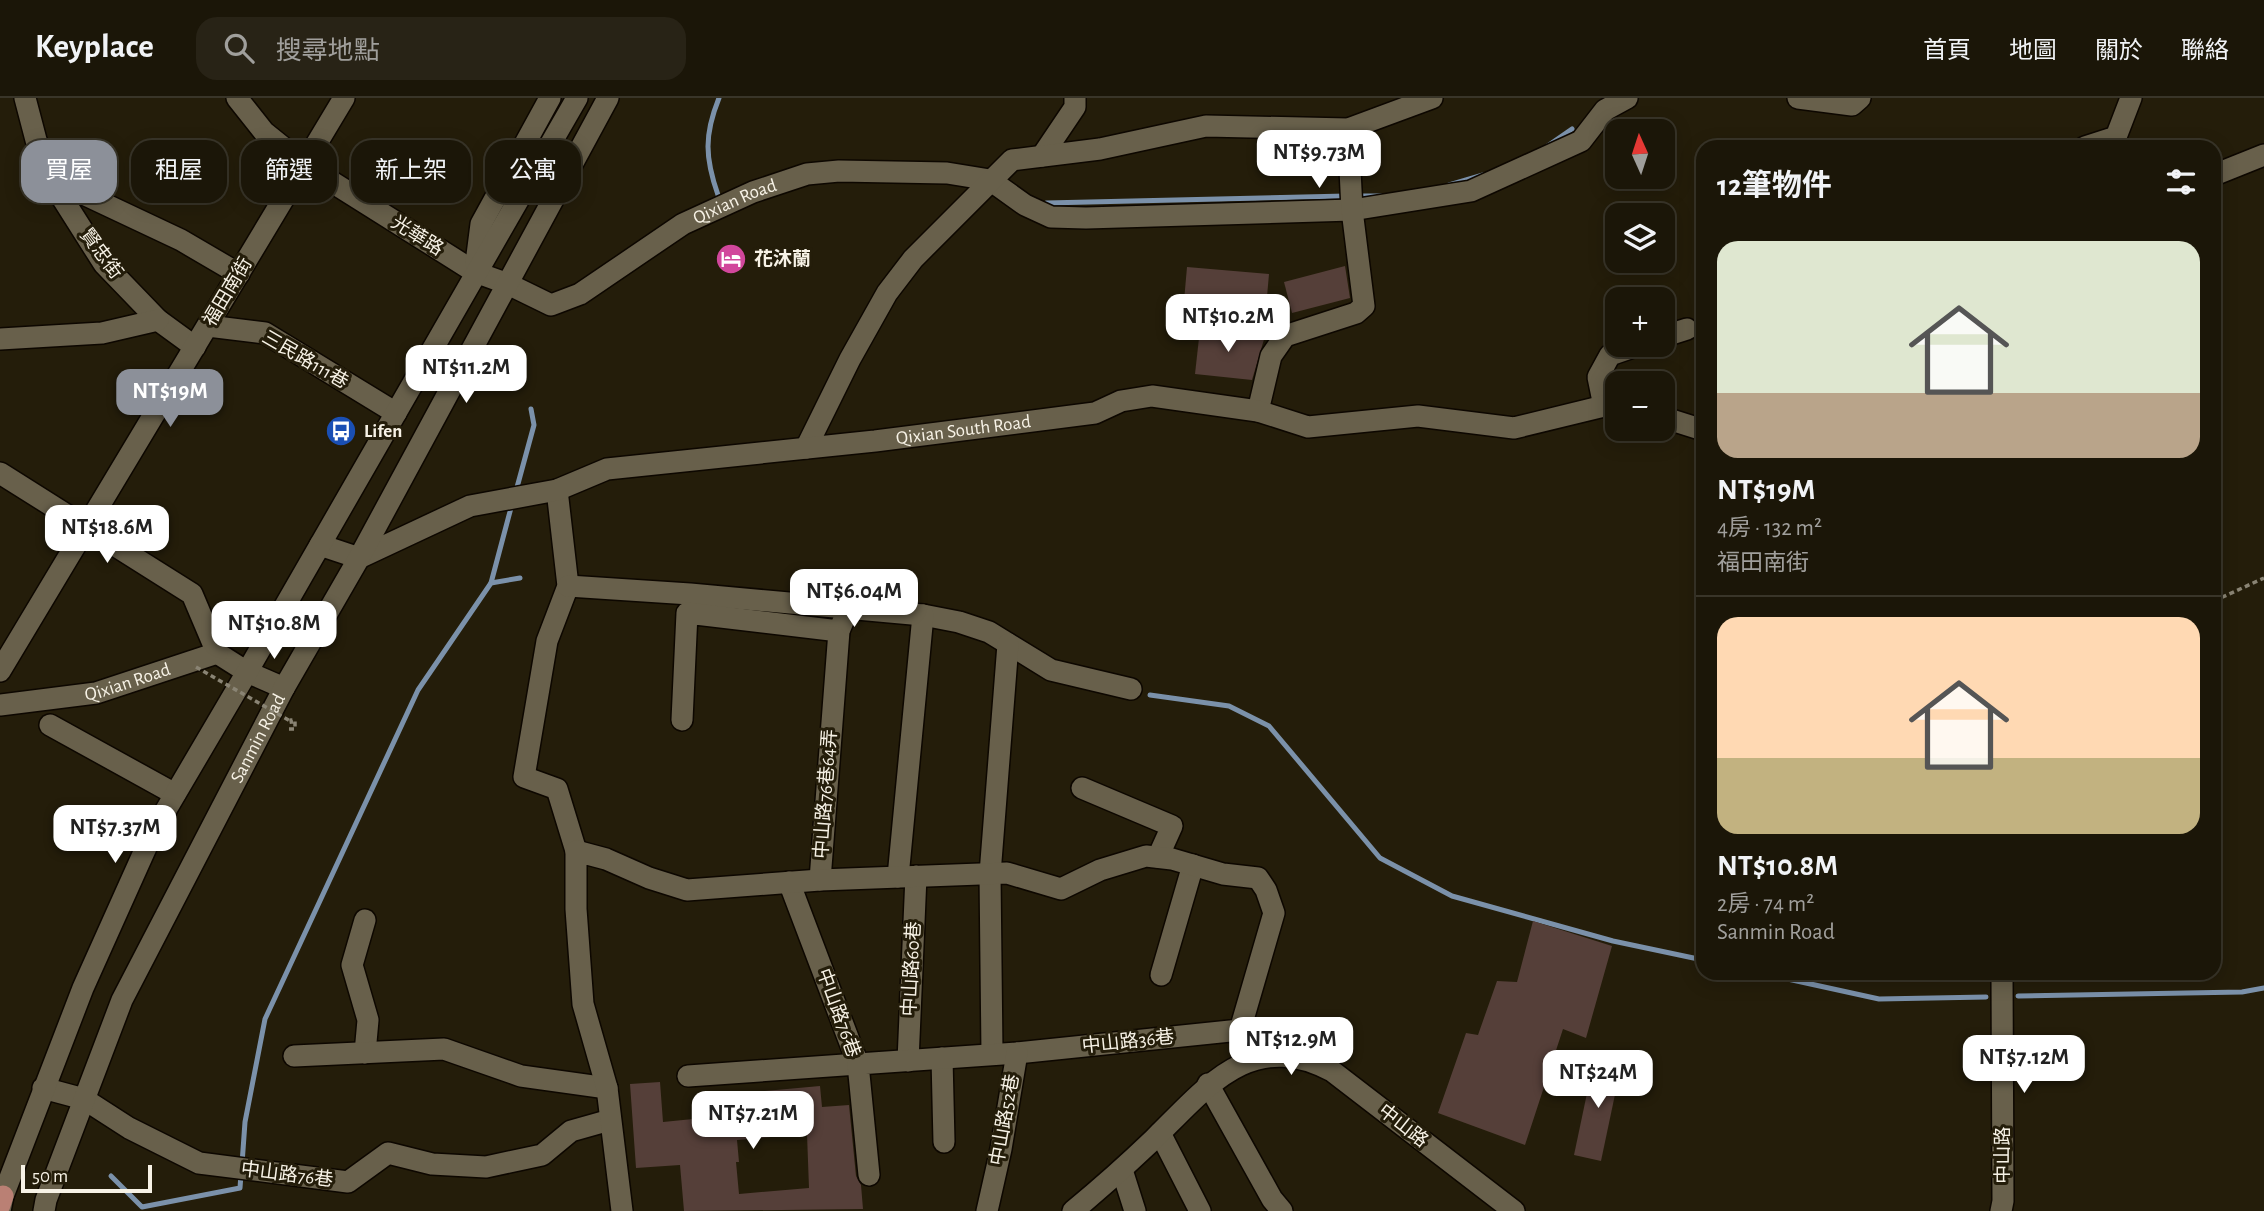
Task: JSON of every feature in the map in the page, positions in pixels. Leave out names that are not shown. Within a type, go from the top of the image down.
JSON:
[{"type":"street","name":"賢忠街","points":[[25,98],[36,140],[58,191],[104,264],[158,320],[195,347]]},
{"type":"street","name":"光華路","points":[[237,98],[264,132],[274,140]]},
{"type":"street","name":"福田南街","points":[[320,140],[344,98]]},
{"type":"street","name":"Sanmin Road","points":[[475,272],[481,224],[550,98]]},
{"type":"street","name":"Sanmin Road","points":[[1,1204],[83,988],[153,832],[577,98]]},
{"type":"street","name":"Sanmin Road","points":[[44,1211],[122,1000],[284,688],[359,558],[608,98]]},
{"type":"street","points":[[1042,156],[1075,107],[1075,98]]},
{"type":"street","points":[[806,448],[850,359],[887,293],[913,259],[1012,160],[1100,149],[1206,126],[1348,129],[1432,98]]},
{"type":"street","points":[[990,180],[1026,205],[1051,217],[1352,210],[1471,191],[1581,141],[1605,110],[1627,98]]},
{"type":"street","points":[[1798,98],[1856,101]]},
{"type":"street","points":[[2107,140],[2116,137],[2131,98]]},
{"type":"street","points":[[1258,411],[1271,356],[1285,336],[1356,313],[1364,306],[1352,210],[1348,129]]},
{"type":"street","points":[[2221,172],[2264,155]]},
{"type":"street","name":"Qixian Road","points":[[508,284],[551,305],[561,302],[580,295],[683,224],[753,192],[807,174],[839,170],[947,173],[990,180]]},
{"type":"street","name":"光華路","points":[[337,185],[475,272],[508,284]]},
{"type":"street","points":[[102,203],[181,240],[239,274]]},
{"type":"street","name":"福田南街","points":[[0,671],[282,203]]},
{"type":"street","points":[[0,339],[102,333],[158,320]]},
{"type":"street","name":"三民路111巷","points":[[208,326],[265,333],[396,413]]},
{"type":"street","points":[[1675,332],[1687,328]]},
{"type":"street","points":[[1605,394],[1598,377],[1610,357]]},
{"type":"street","name":"Qixian South Road","points":[[359,558],[470,506],[557,490],[607,469],[1095,413],[1121,401],[1152,396],[1258,411],[1308,426],[1419,416],[1514,428],[1605,408]]},
{"type":"street","points":[[1675,421],[1696,428]]},
{"type":"street","points":[[0,474],[192,594],[217,653],[247,672],[284,688]]},
{"type":"street","points":[[557,490],[568,586],[547,641],[524,777],[557,789],[576,851],[576,909],[583,1004],[607,1088],[622,1211]]},
{"type":"street","points":[[320,545],[359,558]]},
{"type":"street","points":[[568,586],[923,615],[989,632],[1051,670],[1131,689]]},
{"type":"street","name":"中山路76巷64弄","points":[[849,607],[839,631],[820,880],[1007,873],[1061,888],[1100,870],[1146,856],[1158,857]]},
{"type":"street","points":[[682,720],[687,613],[839,631]]},
{"type":"street","points":[[907,877],[923,615]]},
{"type":"street","points":[[990,874],[1008,643]]},
{"type":"street","name":"Qixian Road","points":[[0,705],[96,693],[217,653]]},
{"type":"street","points":[[50,725],[175,794]]},
{"type":"street","points":[[1082,788],[1172,826],[1158,857],[1223,874],[1258,878],[1266,890],[1273,913],[1240,1030],[1242,1065]]},
{"type":"street","points":[[576,851],[606,859],[649,878],[687,890],[820,880]]},
{"type":"street","points":[[1161,975],[1193,865]]},
{"type":"street","name":"中山路52巷","points":[[990,874],[992,1053]]},
{"type":"street","name":"中山路60巷","points":[[907,877],[908,1061]]},
{"type":"street","name":"中山路76巷","points":[[688,1076],[858,1064],[789,883]]},
{"type":"street","points":[[365,920],[352,965],[368,1020],[365,1052]]},
{"type":"street","name":"中山路","points":[[2001,1211],[2002,980]]},
{"type":"street","name":"中山路36巷","points":[[1017,1053],[1240,1030]]},
{"type":"street","points":[[294,1056],[444,1049],[521,1076],[607,1088]]},
{"type":"street","name":"中山路52巷","points":[[858,1064],[1017,1053],[1001,1149],[987,1211]]},
{"type":"street","name":"中山路","points":[[1073,1211],[1122,1170],[1208,1084],[1242,1065],[1272,1056],[1293,1056],[1312,1060],[1332,1071],[1514,1211]]},
{"type":"street","points":[[942,1058],[944,1142]]},
{"type":"street","points":[[858,1064],[869,1175]]},
{"type":"street","points":[[1208,1084],[1272,1199],[1282,1211]]},
{"type":"street","name":"中山路76巷","points":[[43,1088],[84,1100],[129,1128],[199,1163],[348,1182],[388,1153],[432,1164],[486,1167],[541,1155],[571,1132],[610,1119]]},
{"type":"street","points":[[1160,1133],[1200,1211]]},
{"type":"street","points":[[1122,1170],[1135,1211]]},
{"type":"path","points":[[2221,598],[2264,578]]},
{"type":"path","points":[[196,667],[292,722],[293,719],[299,721],[298,724],[295,727],[292,727],[291,720],[295,721],[296,723],[295,729],[289,729]]},
{"type":"building","points":[[1345,266],[1350,298],[1292,313],[1284,282]]},
{"type":"building","points":[[1187,267],[1269,274],[1266,308],[1184,301]]},
{"type":"building","points":[[1200,329],[1265,336],[1252,380],[1195,374]]},
{"type":"building","points":[[1533,921],[1612,946],[1586,1038],[1563,1029],[1525,1145],[1438,1113],[1466,1033],[1478,1035],[1497,981],[1517,982]]},
{"type":"building","points":[[1594,1060],[1621,1066],[1601,1161],[1574,1155]]},
{"type":"building","points":[[660,1082],[663,1122],[713,1117],[710,1096],[820,1086],[822,1107],[849,1105],[856,1176],[861,1185],[863,1209],[684,1211],[680,1165],[636,1168],[630,1084]],"holes":[[[807,1134],[809,1188],[739,1194],[737,1140]]]},
{"type":"waterway","points":[[718,195],[708,146],[719,98]]},
{"type":"waterway","points":[[1546,147],[1572,129]]},
{"type":"waterway","points":[[1449,185],[1483,175]]},
{"type":"waterway","points":[[1046,203],[1346,196]]},
{"type":"waterway","points":[[1356,196],[1381,196]]},
{"type":"waterway","points":[[516,491],[534,425],[531,409]]},
{"type":"waterway","points":[[491,583],[512,504]]},
{"type":"waterway","points":[[242,1164],[245,1122],[265,1019],[418,690],[491,583],[520,578]]},
{"type":"waterway","points":[[1150,695],[1229,706],[1269,726],[1380,858],[1452,896],[1613,941],[1696,959]]},
{"type":"waterway","points":[[1792,980],[1879,999],[1986,997]]},
{"type":"waterway","points":[[2018,996],[2242,992],[2264,988]]},
{"type":"waterway","points":[[111,1176],[142,1207],[240,1188],[241,1174]]},
{"type":"place","name":"花沐蘭","points":[[731,259]]},
{"type":"place","name":"Lifen","points":[[341,431]]}]
